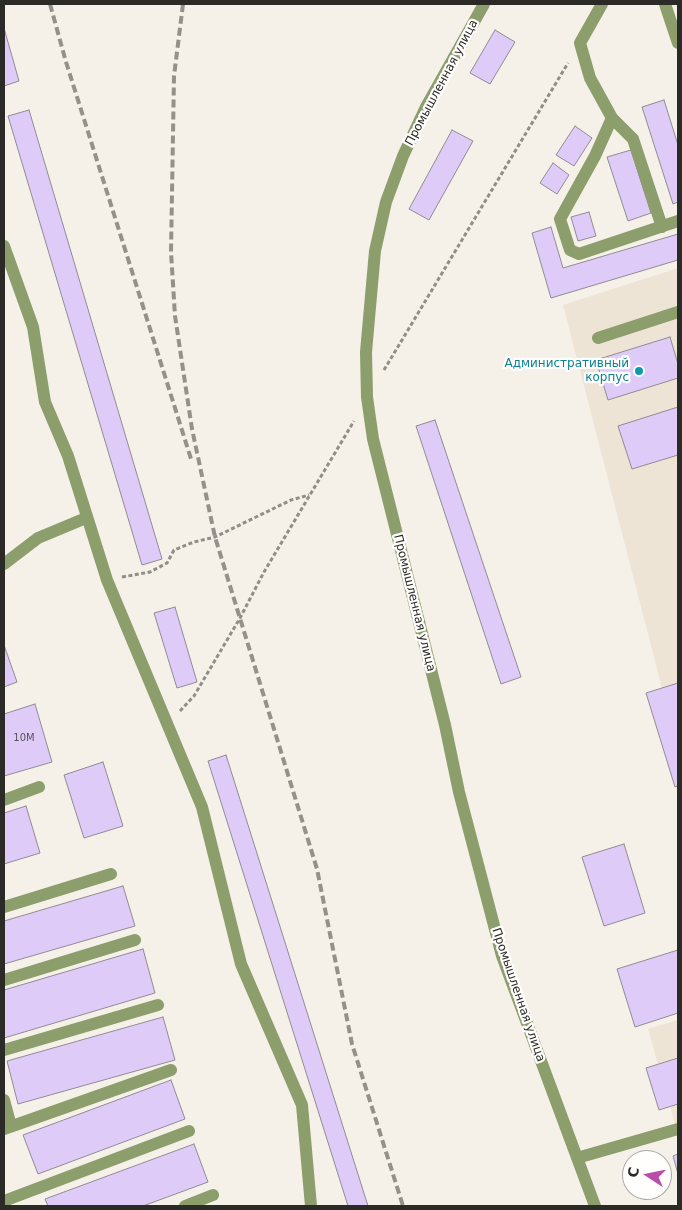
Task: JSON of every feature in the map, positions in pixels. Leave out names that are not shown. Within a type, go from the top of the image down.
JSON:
[{"type":"street","name":"Промышленная улица","points":[[484,4],[426,107],[403,156],[386,202],[375,251],[366,352],[368,397],[373,439],[445,725],[459,792],[502,956],[595,1206]]},
{"type":"street","points":[[602,4],[580,43],[590,78],[612,118],[633,139],[662,227]]},
{"type":"street","points":[[665,4],[678,42]]},
{"type":"street","points":[[612,118],[595,156],[560,220],[570,250],[579,254],[678,221]]},
{"type":"street","points":[[4,246],[33,327],[45,402],[68,456],[107,580],[202,807],[241,964],[302,1105],[311,1206]]},
{"type":"street","points":[[598,338],[678,312]]},
{"type":"street","points":[[4,564],[38,538],[86,518]]},
{"type":"street","points":[[4,800],[39,787]]},
{"type":"street","points":[[4,907],[111,874]]},
{"type":"street","points":[[4,980],[135,940]]},
{"type":"street","points":[[4,1050],[158,1006]]},
{"type":"street","points":[[4,1100],[8,1127],[171,1070]]},
{"type":"street","points":[[577,1158],[678,1129]]},
{"type":"street","points":[[4,1201],[190,1131]]},
{"type":"street","points":[[185,1206],[213,1195]]},
{"type":"path","points":[[383,372],[580,43]]},
{"type":"path","points":[[179,712],[194,696],[240,618],[264,572],[368,397]]},
{"type":"path","points":[[107,580],[150,572],[167,563],[174,550],[214,537],[290,500],[310,495]]},
{"type":"shaded area","points":[[678,268],[678,750],[563,305]]},
{"type":"shaded area","points":[[678,1020],[678,1134],[648,1029]]},
{"type":"building","points":[[4,28],[19,81],[4,86]]},
{"type":"building","points":[[495,30],[515,42],[490,84],[470,73]]},
{"type":"building","points":[[664,100],[678,145],[678,202],[673,204],[642,107]]},
{"type":"building","points":[[29,110],[162,559],[142,565],[8,116]]},
{"type":"building","points":[[575,126],[592,138],[574,166],[556,155]]},
{"type":"building","points":[[452,130],[473,141],[429,220],[409,209]]},
{"type":"building","points":[[631,150],[651,213],[628,221],[607,157]]},
{"type":"building","points":[[553,163],[569,175],[557,194],[540,183]]},
{"type":"building","points":[[589,212],[596,236],[578,241],[571,217]]},
{"type":"building","points":[[551,227],[563,268],[678,234],[678,260],[551,298],[532,233]]},
{"type":"building","name":"Административный корпус","points":[[670,337],[678,364],[678,378],[608,400],[596,360]]},
{"type":"building","points":[[678,407],[678,455],[632,469],[618,426]]},
{"type":"building","points":[[435,420],[521,677],[501,684],[416,426]]},
{"type":"building","points":[[175,607],[197,682],[177,688],[154,613]]},
{"type":"building","points":[[4,645],[17,682],[4,687]]},
{"type":"building","points":[[678,683],[678,786],[675,787],[646,693]]},
{"type":"building","points":[[35,704],[52,762],[4,776],[4,714]]},
{"type":"building","points":[[226,755],[368,1206],[348,1206],[208,761]]},
{"type":"building","points":[[103,762],[123,826],[84,838],[64,775]]},
{"type":"building","points":[[26,806],[40,853],[4,864],[4,813]]},
{"type":"building","points":[[624,844],[645,913],[604,926],[582,857]]},
{"type":"building","points":[[123,886],[135,926],[4,964],[4,921]]},
{"type":"building","points":[[143,949],[155,993],[4,1038],[4,990]]},
{"type":"building","points":[[678,950],[678,1013],[635,1027],[617,969]]},
{"type":"building","points":[[163,1017],[175,1060],[18,1104],[7,1061]]},
{"type":"building","points":[[678,1058],[678,1104],[659,1110],[646,1068]]},
{"type":"building","points":[[171,1080],[185,1119],[38,1174],[23,1135]]},
{"type":"building","points":[[194,1144],[208,1182],[143,1206],[48,1206],[45,1199]]},
{"type":"building","points":[[678,1154],[678,1174],[673,1156]]},
{"type":"railway","points":[[50,4],[66,62],[192,462]]},
{"type":"railway","points":[[183,4],[174,76],[171,252],[175,316],[192,429],[215,537],[317,869],[352,1044],[403,1206]]},
{"type":"place","name":"Административный корпус","points":[[639,371]]}]
